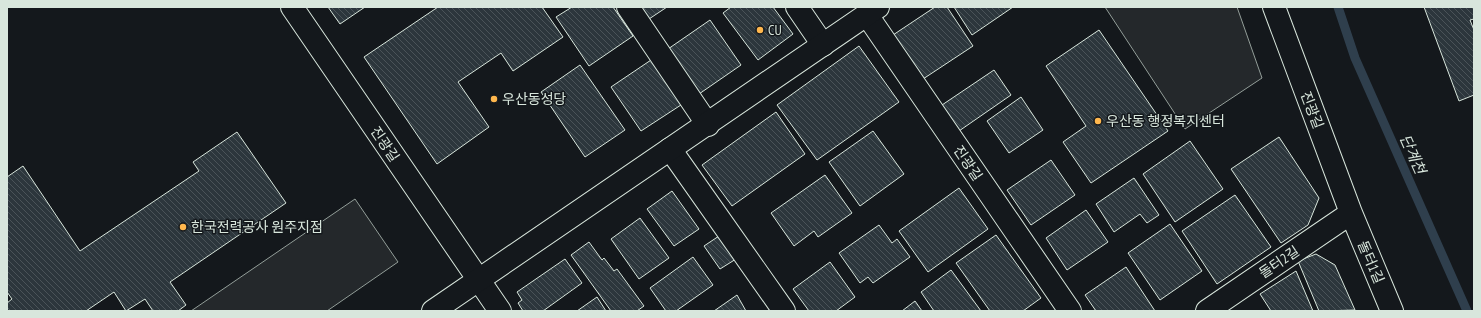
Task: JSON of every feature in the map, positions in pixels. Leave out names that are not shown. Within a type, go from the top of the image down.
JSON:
[{"type":"street","name":"진광길","points":[[292,7],[500,311]]},
{"type":"street","points":[[628,7],[708,125]]},
{"type":"street","points":[[797,7],[823,45]]},
{"type":"street","name":"진광길","points":[[1274,7],[1351,213]]},
{"type":"street","name":"진광길","points":[[433,311],[670,149],[708,125],[873,11],[1070,311]]},
{"type":"street","points":[[670,149],[784,311]]},
{"type":"street","name":"돌터2길","points":[[1207,311],[1351,213]]},
{"type":"street","name":"돌터1길","points":[[1351,213],[1392,311]]},
{"type":"shaded area","points":[[1105,7],[1237,7],[1262,78],[1185,129]]},
{"type":"shaded area","points":[[355,199],[398,262],[327,311],[191,311]]},
{"type":"building","points":[[328,7],[365,7],[340,24]]},
{"type":"building","points":[[438,7],[542,7],[563,37],[513,71],[501,53],[458,82],[489,127],[437,164],[364,57]]},
{"type":"building","points":[[572,7],[613,7],[633,36],[589,66],[556,17]]},
{"type":"building","points":[[633,7],[667,7],[643,23]]},
{"type":"building","points":[[731,7],[773,7],[793,34],[758,60],[723,13]]},
{"type":"building","points":[[935,7],[947,7],[973,46],[923,79],[893,35]]},
{"type":"building","points":[[954,7],[1013,7],[972,35]]},
{"type":"building","points":[[1424,7],[1474,7],[1474,19],[1470,20],[1474,30],[1474,95],[1459,101]]},
{"type":"building","points":[[710,20],[741,65],[699,94],[668,49]]},
{"type":"building","points":[[1099,30],[1168,131],[1091,183],[1063,142],[1086,126],[1046,66]]},
{"type":"building","points":[[859,46],[899,102],[817,160],[777,105]]},
{"type":"building","points":[[654,58],[684,103],[641,131],[611,87]]},
{"type":"building","points":[[580,65],[625,130],[585,157],[541,92]]},
{"type":"building","points":[[994,70],[1011,95],[959,131],[942,105]]},
{"type":"building","points":[[1021,97],[1043,130],[1009,153],[987,121]]},
{"type":"building","points":[[776,112],[805,154],[732,206],[702,165]]},
{"type":"building","points":[[873,131],[904,174],[860,206],[829,162]]},
{"type":"building","name":"한국전력공사 원주지점","points":[[237,132],[286,203],[170,282],[186,305],[178,311],[153,311],[145,299],[126,311],[114,292],[86,311],[7,311],[7,303],[12,299],[7,292],[7,177],[23,166],[80,251],[199,171],[193,162]]},
{"type":"building","points":[[1279,137],[1319,198],[1308,225],[1281,243],[1231,169]]},
{"type":"building","points":[[1190,141],[1223,189],[1175,222],[1143,174]]},
{"type":"building","points":[[1051,160],[1075,195],[1031,225],[1007,190]]},
{"type":"building","points":[[825,175],[852,213],[818,237],[814,231],[794,246],[771,213]]},
{"type":"building","points":[[1134,178],[1159,215],[1147,223],[1140,214],[1114,232],[1096,204]]},
{"type":"building","points":[[959,188],[988,229],[928,272],[899,231]]},
{"type":"building","points":[[672,191],[699,229],[674,246],[647,209]]},
{"type":"building","points":[[1235,195],[1271,247],[1217,284],[1182,231]]},
{"type":"building","points":[[1086,210],[1108,242],[1067,270],[1046,238]]},
{"type":"building","points":[[640,218],[669,258],[639,279],[611,239]]},
{"type":"building","points":[[1170,224],[1202,271],[1160,300],[1128,253]]},
{"type":"building","points":[[879,225],[892,243],[897,239],[910,257],[873,283],[868,277],[860,283],[839,253]]},
{"type":"building","points":[[996,235],[1041,298],[1023,311],[990,311],[956,263]]},
{"type":"building","points":[[719,236],[736,259],[720,269],[704,246]]},
{"type":"building","points":[[589,242],[602,260],[604,258],[614,271],[617,269],[644,306],[637,311],[611,311],[571,255]]},
{"type":"building","points":[[1316,254],[1335,265],[1355,310],[1319,311],[1298,261]]},
{"type":"building","points":[[693,257],[713,285],[676,311],[666,311],[650,288]]},
{"type":"building","points":[[565,259],[582,283],[543,311],[523,311],[518,303],[522,300],[517,292]]},
{"type":"building","points":[[830,262],[855,297],[836,311],[809,311],[793,289]]},
{"type":"building","points":[[1126,267],[1155,311],[1096,311],[1085,295]]},
{"type":"building","points":[[951,270],[981,311],[934,311],[921,292]]},
{"type":"building","points":[[1296,271],[1313,311],[1271,311],[1260,294]]},
{"type":"building","points":[[737,295],[746,311],[714,311]]},
{"type":"building","points":[[597,297],[606,311],[577,311]]},
{"type":"building","points":[[915,301],[922,311],[902,311]]},
{"type":"waterway","name":"단계천","points":[[1338,7],[1355,58],[1467,311]]},
{"type":"place","name":"CU","points":[[760,30]]},
{"type":"place","name":"우산동성당","points":[[494,99]]},
{"type":"place","name":"우산동 행정복지센터","points":[[1098,121]]},
{"type":"place","name":"한국전력공사 원주지점","points":[[183,227]]}]
